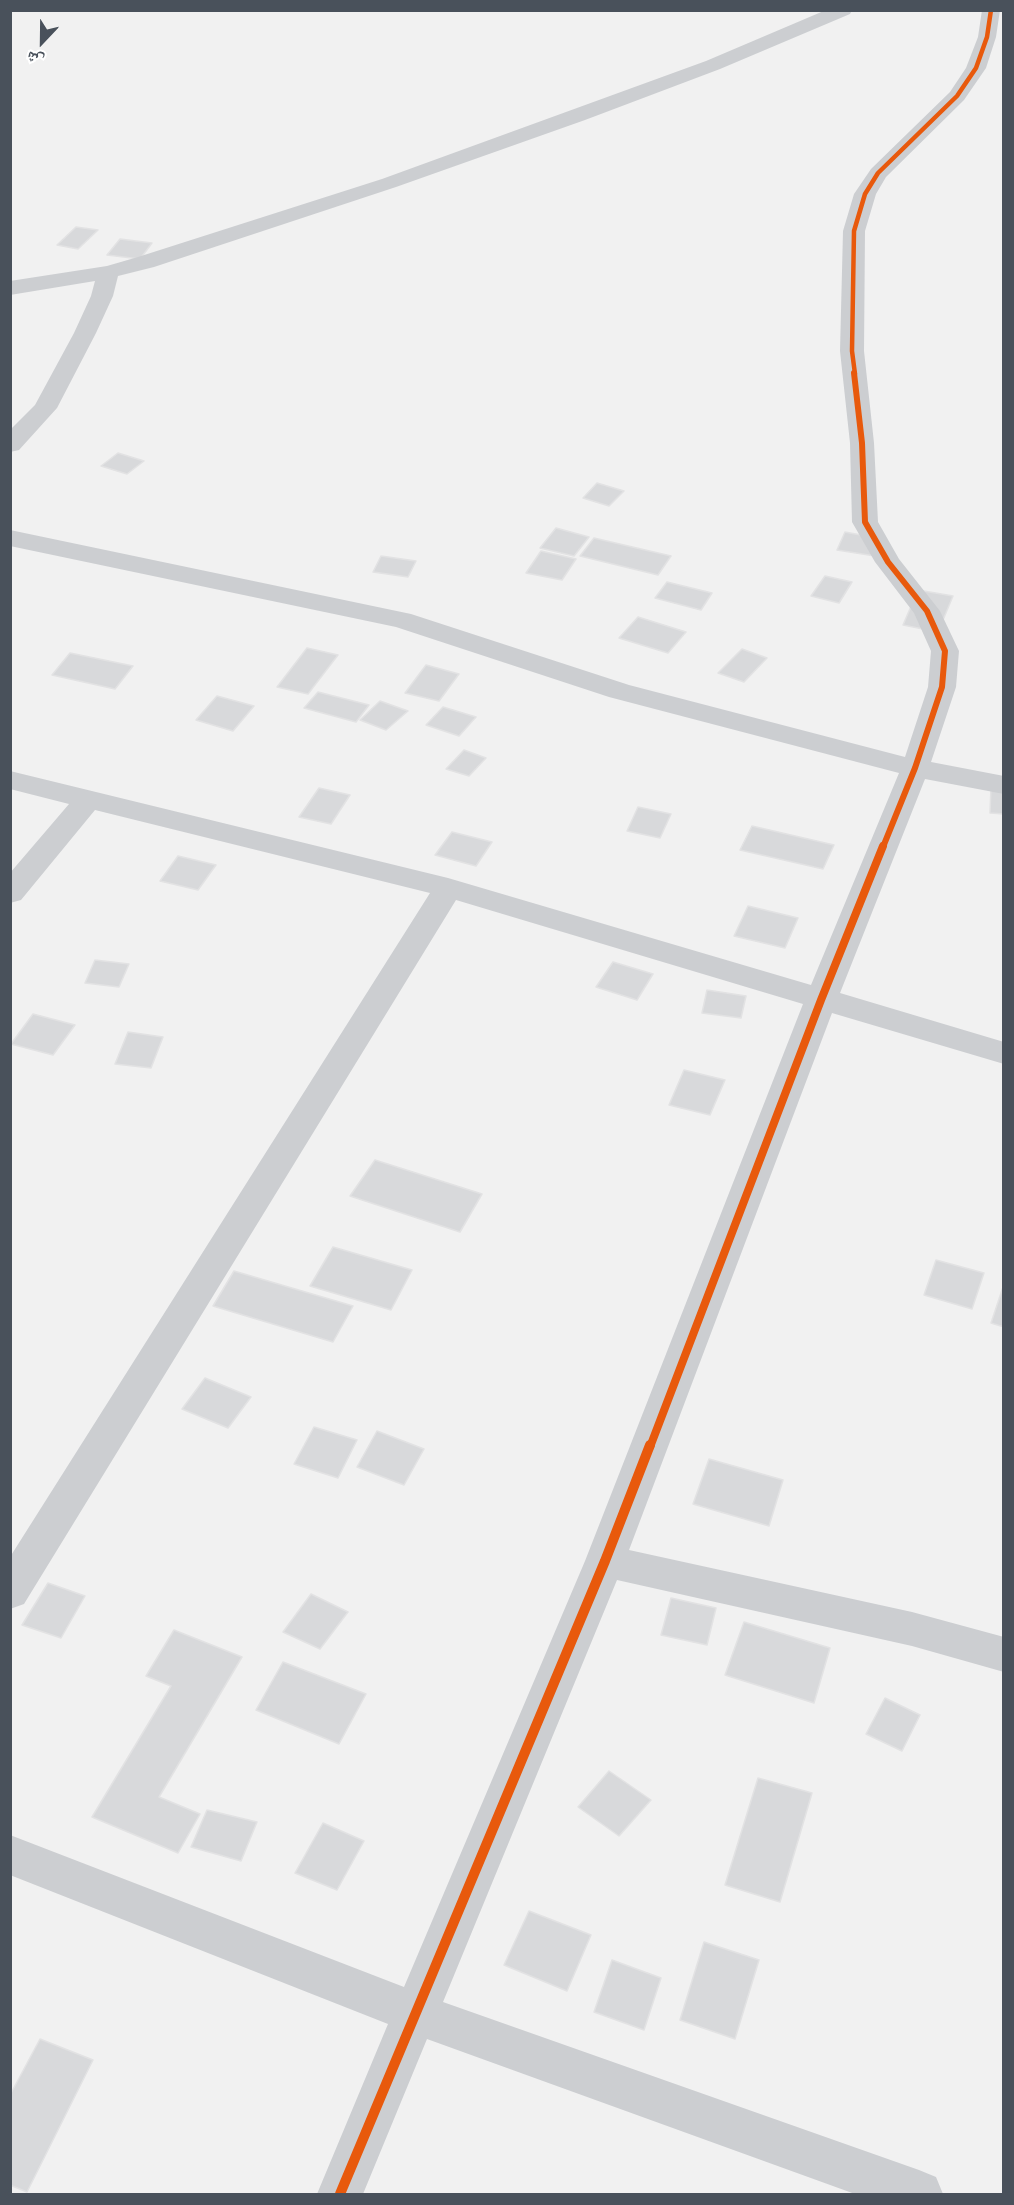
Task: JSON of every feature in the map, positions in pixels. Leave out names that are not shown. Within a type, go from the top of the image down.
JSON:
[{"type":"street","points":[[10,288],[108,272],[146,262],[379,187],[578,117],[713,65],[843,10]]},
{"type":"street","points":[[340,2194],[605,1561],[821,1000],[915,768],[942,687],[945,651],[927,611],[888,561],[865,522],[862,443],[852,351],[854,231],[865,194],[878,173],[957,96],[976,68],[987,37],[991,10]]},
{"type":"street","points":[[10,445],[45,408],[85,333],[102,296],[108,272]]},
{"type":"street","points":[[10,538],[402,620],[619,691],[915,768],[1004,785]]},
{"type":"street","points":[[10,780],[448,888],[1004,1053]]},
{"type":"street","points":[[10,893],[88,800]]},
{"type":"street","points":[[10,1592],[448,888]]},
{"type":"street","points":[[605,1561],[912,1629],[1004,1655]]},
{"type":"street","points":[[10,1855],[417,2014],[919,2194]]},
{"type":"building","points":[[76,227],[98,230],[78,249],[57,245]]},
{"type":"building","points":[[120,239],[152,243],[140,259],[107,255]]},
{"type":"building","points":[[118,453],[144,461],[127,474],[101,466]]},
{"type":"building","points":[[597,483],[624,491],[609,506],[583,498]]},
{"type":"building","points":[[556,528],[589,537],[574,556],[540,548]]},
{"type":"building","points":[[845,532],[882,539],[875,556],[837,550]]},
{"type":"building","points":[[594,538],[671,556],[658,575],[580,556]]},
{"type":"building","points":[[541,551],[576,559],[562,580],[526,573]]},
{"type":"building","points":[[381,556],[416,561],[408,577],[373,572]]},
{"type":"building","points":[[825,576],[852,582],[839,603],[811,596]]},
{"type":"building","points":[[667,582],[712,593],[701,610],[655,598]]},
{"type":"building","points":[[918,590],[953,596],[938,632],[903,625]]},
{"type":"building","points":[[638,617],[686,632],[668,653],[619,638]]},
{"type":"building","points":[[307,648],[338,655],[308,694],[277,687]]},
{"type":"building","points":[[742,649],[767,658],[744,682],[718,673]]},
{"type":"building","points":[[70,653],[133,666],[115,689],[52,675]]},
{"type":"building","points":[[426,665],[459,674],[439,701],[405,693]]},
{"type":"building","points":[[318,692],[369,705],[356,722],[304,708]]},
{"type":"building","points":[[217,696],[254,706],[233,731],[196,720]]},
{"type":"building","points":[[380,701],[408,711],[386,730],[360,720]]},
{"type":"building","points":[[443,707],[476,717],[459,736],[426,725]]},
{"type":"building","points":[[464,750],[486,758],[469,776],[446,769]]},
{"type":"building","points":[[991,786],[1004,787],[1004,814],[990,813]]},
{"type":"building","points":[[319,788],[350,795],[331,824],[299,817]]},
{"type":"building","points":[[638,807],[671,814],[660,838],[627,831]]},
{"type":"building","points":[[752,826],[834,845],[823,869],[740,850]]},
{"type":"building","points":[[452,832],[492,842],[476,866],[435,855]]},
{"type":"building","points":[[178,856],[216,865],[198,890],[160,881]]},
{"type":"building","points":[[748,906],[798,918],[785,948],[734,936]]},
{"type":"building","points":[[95,960],[129,964],[119,987],[85,983]]},
{"type":"building","points":[[613,962],[653,974],[637,1000],[596,987]]},
{"type":"building","points":[[707,990],[746,996],[741,1018],[702,1013]]},
{"type":"building","points":[[33,1014],[75,1025],[53,1055],[11,1044]]},
{"type":"building","points":[[128,1032],[163,1037],[151,1068],[115,1064]]},
{"type":"building","points":[[684,1070],[725,1080],[710,1115],[669,1105]]},
{"type":"building","points":[[375,1160],[482,1194],[460,1232],[350,1196]]},
{"type":"building","points":[[333,1247],[412,1270],[391,1310],[310,1286]]},
{"type":"building","points":[[936,1260],[984,1273],[972,1309],[924,1295]]},
{"type":"building","points":[[234,1271],[353,1306],[333,1342],[213,1306]]},
{"type":"building","points":[[1004,1284],[1004,1327],[991,1323]]},
{"type":"building","points":[[205,1378],[251,1397],[228,1428],[182,1409]]},
{"type":"building","points":[[314,1427],[357,1440],[338,1478],[294,1464]]},
{"type":"building","points":[[377,1431],[424,1449],[404,1485],[357,1467]]},
{"type":"building","points":[[709,1459],[783,1480],[769,1526],[693,1504]]},
{"type":"building","points":[[48,1583],[85,1596],[61,1638],[22,1625]]},
{"type":"building","points":[[311,1594],[348,1612],[320,1649],[283,1632]]},
{"type":"building","points":[[671,1598],[716,1608],[707,1645],[661,1635]]},
{"type":"building","points":[[744,1622],[830,1648],[814,1703],[725,1675]]},
{"type":"building","points":[[174,1630],[242,1657],[159,1797],[200,1814],[178,1853],[92,1817],[171,1686],[146,1676]]},
{"type":"building","points":[[283,1662],[366,1694],[339,1744],[256,1710]]},
{"type":"building","points":[[885,1698],[920,1715],[902,1751],[866,1734]]},
{"type":"building","points":[[609,1771],[651,1800],[619,1836],[578,1807]]},
{"type":"building","points":[[758,1778],[812,1793],[780,1902],[725,1885]]},
{"type":"building","points":[[207,1810],[257,1822],[241,1861],[191,1847]]},
{"type":"building","points":[[323,1823],[364,1841],[337,1890],[295,1873]]},
{"type":"building","points":[[529,1911],[591,1935],[567,1991],[504,1965]]},
{"type":"building","points":[[704,1942],[759,1960],[735,2039],[680,2020]]},
{"type":"building","points":[[612,1960],[661,1978],[644,2030],[594,2012]]},
{"type":"building","points":[[40,2039],[93,2060],[27,2192],[10,2185],[10,2095]]},
{"type":"cycle path","points":[[340,2194],[605,1561],[821,1000],[915,768],[942,687],[945,651],[927,611],[888,562],[865,522],[862,443],[852,351],[854,231],[865,194],[878,173],[957,96],[976,68],[987,37],[991,10]]}]
